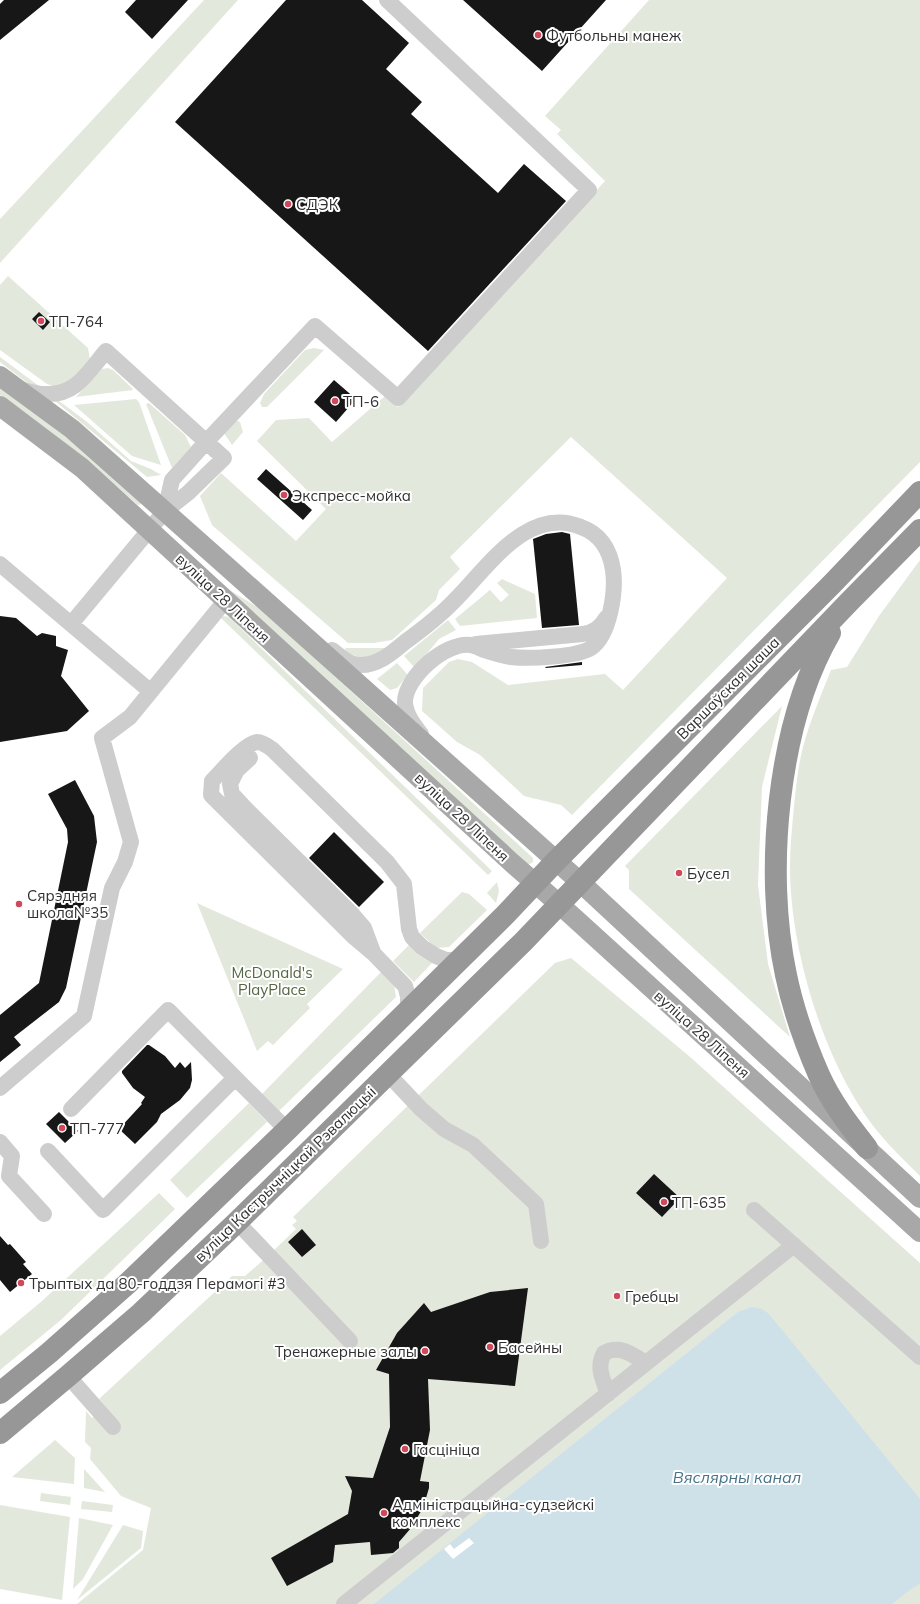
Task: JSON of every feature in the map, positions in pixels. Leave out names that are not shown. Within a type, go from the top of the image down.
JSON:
[{"type":"highway","name":"Варшаўская шаша","points":[[536,884],[556,861],[832,584],[920,492]]},
{"type":"highway","name":"Варшаўская шаша","points":[[559,904],[920,530]]},
{"type":"highway","points":[[849,602],[820,649],[804,689],[791,731],[780,805],[776,878],[779,930],[786,974],[804,1036],[828,1093],[867,1148]]},
{"type":"highway","name":"вуліца Кастрычніцкай Рэвалюцыі","points":[[0,1393],[49,1353],[127,1284],[287,1130],[536,884]]},
{"type":"highway","name":"вуліца Кастрычніцкай Рэвалюцыі","points":[[0,1433],[141,1313],[237,1222],[559,904]]},
{"type":"main road","name":"вуліца 28 Ліпеня","points":[[0,376],[72,429],[165,511],[580,882],[920,1198]]},
{"type":"main road","name":"вуліца 28 Ліпеня","points":[[0,406],[82,468],[225,601],[920,1232]]},
{"type":"lane","points":[[165,511],[172,480],[315,326],[398,398],[589,190],[387,0]]},
{"type":"lane","points":[[18,389],[44,394],[69,391],[77,385],[106,350],[224,458],[188,493],[165,511],[148,529],[71,624]]},
{"type":"lane","points":[[293,626],[320,640],[340,657],[354,665],[361,666],[374,663],[393,652],[443,611],[500,552],[517,537],[541,526],[564,523],[576,524],[590,531],[602,542],[608,551],[614,583],[609,612],[606,619],[598,628],[588,633],[471,645],[450,650],[432,660],[419,673],[409,687],[406,694],[405,703],[412,722],[457,773]]},
{"type":"lane","points":[[0,564],[150,691]]},
{"type":"lane","points":[[0,1088],[84,1016],[112,888],[125,862],[131,842],[102,738],[118,728],[130,717],[225,601]]},
{"type":"lane","points":[[408,1011],[408,996],[405,986],[211,795],[212,781],[247,746],[256,742],[262,743],[273,750],[387,862],[404,884],[409,929],[412,937],[422,947],[436,956],[446,960],[459,960]]},
{"type":"lane","points":[[71,1109],[168,1010],[287,1130]]},
{"type":"lane","points":[[388,1074],[413,1101],[438,1124],[444,1129],[473,1145],[536,1204],[541,1241]]},
{"type":"lane","points":[[48,1151],[103,1210],[235,1078]]},
{"type":"lane","points":[[0,1142],[12,1156],[9,1176],[44,1214]]},
{"type":"lane","points":[[754,1210],[920,1357]]},
{"type":"lane","points":[[237,1222],[350,1341]]},
{"type":"lane","points":[[344,1604],[794,1246]]},
{"type":"lane","points":[[608,1394],[600,1370],[600,1364],[604,1353],[615,1349],[620,1349],[646,1363]]},
{"type":"lane","points":[[68,1376],[113,1427]]},
{"type":"green space","points":[[204,0],[238,0],[0,263],[0,219]]},
{"type":"green space","points":[[649,0],[920,0],[920,462],[572,815],[561,805],[524,796],[480,755],[457,742],[422,711],[423,688],[449,662],[458,659],[472,662],[508,685],[605,674],[623,690],[727,578],[571,437],[450,557],[460,569],[439,590],[436,600],[392,640],[374,643],[348,643],[212,525],[200,496],[221,473],[296,541],[326,509],[257,441],[276,420],[309,418],[332,442],[385,396],[398,407],[605,181],[557,134],[561,130],[545,116]]},
{"type":"green space","points":[[8,276],[88,348],[90,359],[81,373],[60,388],[47,384],[0,350],[0,285]]},
{"type":"green space","points":[[314,348],[324,350],[267,407],[262,407],[260,403],[264,394],[305,350]]},
{"type":"green space","points":[[0,357],[43,389],[34,388],[0,362]]},
{"type":"green space","points":[[108,368],[113,370],[133,390],[76,397],[102,369]]},
{"type":"green space","points":[[0,387],[92,456],[142,504],[138,505],[71,448],[0,395]]},
{"type":"green space","points":[[136,399],[139,402],[161,465],[132,456],[74,405]]},
{"type":"green space","points":[[55,401],[59,401],[86,421],[131,461],[151,469],[161,475],[147,477]]},
{"type":"green space","points":[[149,403],[185,435],[191,447],[172,468],[146,404]]},
{"type":"green space","points":[[233,419],[240,422],[243,432],[232,445],[222,430]]},
{"type":"green space","points":[[920,560],[920,1176],[883,1138],[859,1105],[842,1075],[827,1042],[814,1007],[796,935],[790,867],[794,807],[801,754],[812,718],[831,670],[847,667],[879,616]]},
{"type":"green space","points":[[502,579],[535,594],[537,618],[460,626],[455,619],[490,590],[501,602],[509,595],[497,583]]},
{"type":"green space","points":[[226,588],[261,609],[533,858],[533,862],[528,865]]},
{"type":"green space","points":[[223,616],[229,617],[492,871],[488,875],[221,618]]},
{"type":"green space","points":[[448,620],[456,630],[439,639],[415,668],[404,656]]},
{"type":"green space","points":[[345,648],[384,648],[387,651],[361,658],[346,652]]},
{"type":"green space","points":[[397,663],[408,675],[397,688],[390,690],[377,679]]},
{"type":"green space","points":[[782,706],[762,787],[758,885],[768,964],[790,1037],[629,889],[629,870],[625,866]]},
{"type":"green space","points":[[497,882],[499,891],[496,903],[487,893]]},
{"type":"green space","points":[[462,892],[469,894],[487,910],[449,947],[436,948],[420,933]]},
{"type":"green space","name":"McDonald's PlayPlace","points":[[197,903],[343,969],[307,1004],[310,1008],[273,1045],[268,1041],[257,1051]]},
{"type":"green space","points":[[412,942],[432,963],[414,982],[393,961]]},
{"type":"green space","points":[[571,958],[689,1056],[920,1263],[920,1604],[77,1604],[143,1550],[151,1508],[121,1496],[90,1459],[91,1448],[85,1442],[86,1411],[92,1418],[105,1406],[99,1399],[232,1276],[245,1276],[269,1255],[296,1229],[292,1225],[297,1221],[293,1217],[555,963]]},
{"type":"green space","points":[[382,971],[394,984],[396,997],[279,1111],[262,1094]]},
{"type":"green space","points":[[249,1103],[267,1122],[187,1198],[170,1180]]},
{"type":"green space","points":[[159,1193],[175,1209],[61,1320],[0,1370],[0,1336],[42,1301]]},
{"type":"green space","points":[[55,1440],[75,1458],[74,1484],[12,1477]]},
{"type":"green space","points":[[84,1469],[105,1492],[84,1488]]},
{"type":"green space","points":[[41,1493],[71,1497],[70,1505],[40,1501]]},
{"type":"green space","points":[[82,1501],[113,1505],[112,1512],[81,1509]]},
{"type":"green space","points":[[0,1505],[70,1517],[62,1600],[0,1589]]},
{"type":"green space","points":[[79,1518],[113,1525],[83,1579],[73,1589]]},
{"type":"green space","points":[[123,1525],[143,1531],[141,1548],[77,1600]]},
{"type":"water","name":"Вяслярны канал","points":[[752,1307],[762,1309],[769,1314],[920,1499],[920,1584],[892,1604],[374,1604],[738,1312]]},
{"type":"pier","points":[[469,1538],[474,1543],[453,1559],[444,1549],[450,1544],[454,1549]]},
{"type":"building","points":[[4,0],[49,0],[0,40],[0,4]]},
{"type":"building","points":[[136,0],[188,0],[152,39],[125,12]]},
{"type":"building","points":[[286,0],[362,0],[409,43],[386,69],[422,102],[411,114],[498,193],[524,164],[566,201],[428,351],[175,122]]},
{"type":"building","name":"Футбольны манеж","points":[[463,0],[606,0],[542,71]]},
{"type":"building","name":"ТП-764","points":[[39,312],[50,322],[43,330],[32,319]]},
{"type":"building","name":"ТП-6","points":[[334,380],[356,399],[336,422],[314,402]]},
{"type":"building","name":"Экспресс-мойка","points":[[266,469],[312,510],[303,520],[257,479]]},
{"type":"building","points":[[562,532],[570,534],[579,625],[542,628],[533,539],[546,534]]},
{"type":"building","points":[[0,616],[16,618],[37,636],[42,633],[56,636],[56,646],[68,650],[61,676],[89,711],[67,731],[0,742]]},
{"type":"building","points":[[582,662],[582,665],[545,667]]},
{"type":"building","points":[[75,780],[94,816],[97,842],[66,988],[59,1002],[14,1037],[21,1045],[0,1062],[0,1015],[39,983],[68,842],[67,829],[48,794]]},
{"type":"building","points":[[334,832],[384,882],[359,907],[309,858]]},
{"type":"building","points":[[147,1045],[165,1056],[175,1068],[180,1062],[185,1068],[191,1062],[192,1080],[190,1088],[180,1100],[161,1114],[157,1122],[135,1144],[119,1129],[142,1104],[141,1103],[145,1097],[133,1088],[122,1071]]},
{"type":"building","name":"ТП-777","points":[[59,1112],[78,1131],[65,1143],[46,1124]]},
{"type":"building","points":[[654,1174],[680,1198],[662,1217],[636,1193]]},
{"type":"building","points":[[302,1229],[316,1245],[302,1257],[288,1242]]},
{"type":"building","points":[[0,1236],[8,1245],[10,1244],[26,1262],[23,1264],[32,1274],[10,1292],[0,1280]]},
{"type":"building","points":[[528,1288],[515,1386],[428,1379],[430,1430],[420,1481],[429,1482],[429,1488],[423,1508],[411,1528],[399,1542],[399,1548],[393,1553],[371,1555],[370,1542],[335,1545],[333,1562],[287,1586],[271,1558],[348,1514],[352,1491],[345,1476],[373,1478],[390,1427],[389,1374],[376,1370],[397,1333],[424,1303],[431,1312],[490,1292]]},
{"type":"place","name":"Футбольны манеж","points":[[538,35]]},
{"type":"place","name":"СДЭК","points":[[288,204]]},
{"type":"place","name":"ТП-764","points":[[41,321]]},
{"type":"place","name":"ТП-6","points":[[335,401]]},
{"type":"place","name":"Экспресс-мойка","points":[[284,495]]},
{"type":"place","name":"Бусел","points":[[679,873]]},
{"type":"place","name":"Сярэдняя школа№35","points":[[19,904]]},
{"type":"place","name":"ТП-777","points":[[62,1128]]},
{"type":"place","name":"ТП-635","points":[[664,1202]]},
{"type":"place","name":"Трыптых да 80-годдзя Перамогі #3","points":[[21,1283]]},
{"type":"place","name":"Гребцы","points":[[617,1296]]},
{"type":"place","name":"Басейны","points":[[490,1347]]},
{"type":"place","name":"Тренажерные залы","points":[[425,1351]]},
{"type":"place","name":"Гасцініца","points":[[405,1449]]},
{"type":"place","name":"Адміністрацыйна-судзейскі комплекс","points":[[384,1513]]}]
